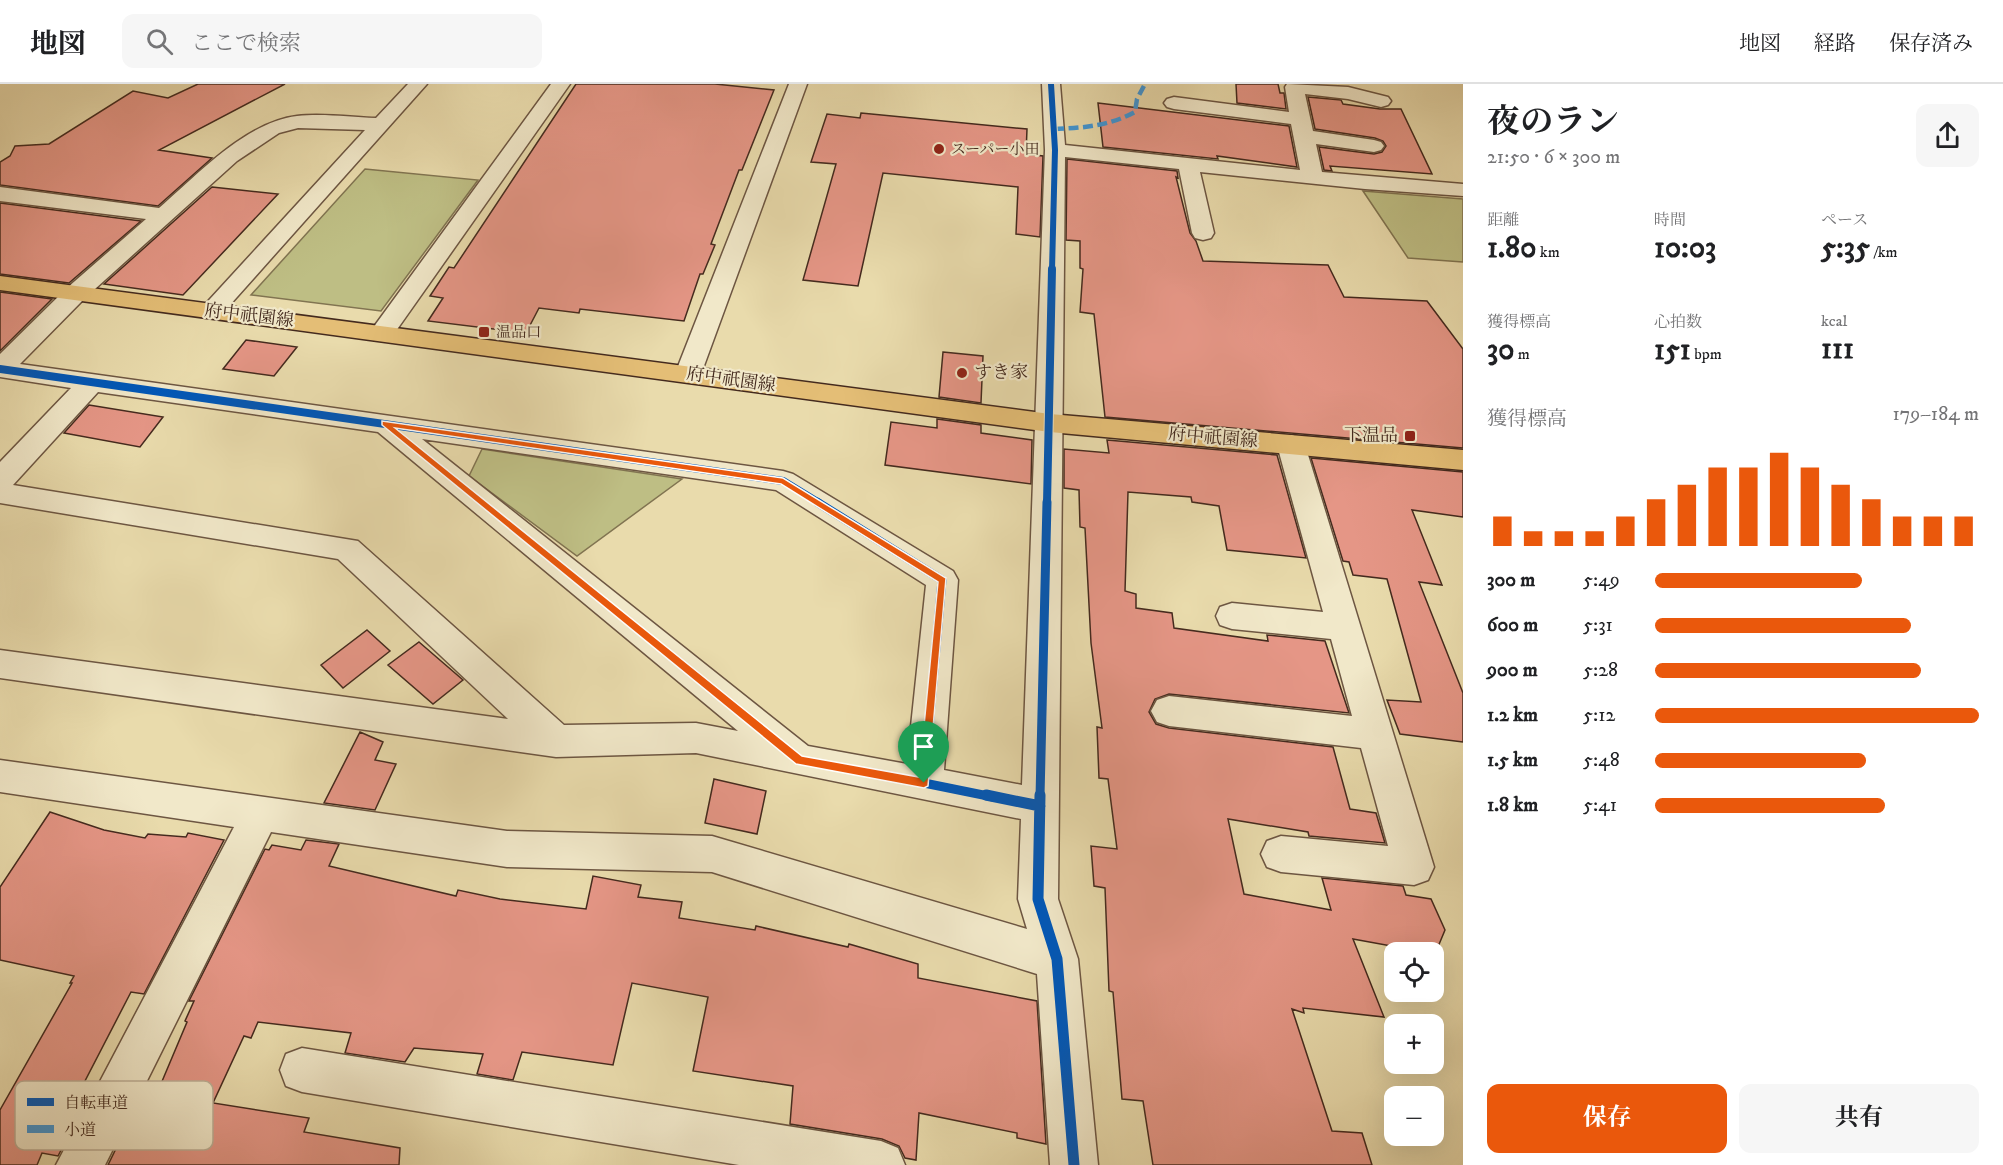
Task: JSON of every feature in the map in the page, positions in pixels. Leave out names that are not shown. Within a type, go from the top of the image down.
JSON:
[{"type":"main road","name":"府中祇園線","points":[[0,284],[1050,423],[1463,460]]},
{"type":"street","points":[[211,311],[418,84]]},
{"type":"street","points":[[382,333],[561,84]]},
{"type":"street","points":[[688,374],[798,84]]},
{"type":"street","points":[[1051,84],[1055,150],[1038,899],[1057,959],[1074,1165]]},
{"type":"street","points":[[1312,177],[1294,87],[1348,93],[1381,101]]},
{"type":"street","points":[[1173,103],[1302,127],[1374,146]]},
{"type":"street","points":[[381,124],[297,122],[272,129],[230,157],[75,293],[0,369],[783,481],[942,580],[924,783]]},
{"type":"street","points":[[1055,150],[1463,190]]},
{"type":"street","points":[[1188,164],[1203,232]]},
{"type":"street","points":[[0,194],[164,215]]},
{"type":"street","points":[[0,480],[92,382]]},
{"type":"street","points":[[384,423],[799,760]]},
{"type":"street","points":[[1281,854],[1414,867],[1291,445]]},
{"type":"street","points":[[0,494],[347,549],[556,741]]},
{"type":"street","points":[[1232,616],[1344,627]]},
{"type":"street","points":[[0,664],[556,741],[696,738],[1040,806]]},
{"type":"street","points":[[1169,711],[1376,734]]},
{"type":"street","points":[[0,776],[507,849],[712,854],[1057,959]]},
{"type":"street","points":[[123,1081],[261,814]]},
{"type":"street","points":[[303,1070],[880,1165]]},
{"type":"street","points":[[80,1165],[88,1150]]},
{"type":"green space","points":[[365,169],[478,180],[381,311],[251,295]]},
{"type":"green space","points":[[1363,191],[1463,199],[1463,262],[1408,258]]},
{"type":"green space","points":[[482,449],[682,479],[577,556],[469,476]]},
{"type":"building","points":[[198,84],[285,84],[159,150],[212,158],[158,206],[0,185],[0,162],[10,156],[15,146],[49,144],[133,91],[168,98]]},
{"type":"building","points":[[576,84],[715,84],[774,90],[742,170],[739,170],[711,244],[715,245],[703,274],[700,274],[684,321],[580,309],[579,313],[539,308],[526,333],[428,321],[443,298],[430,296],[449,267],[454,268]]},
{"type":"building","points":[[1236,84],[1278,84],[1280,93],[1284,93],[1286,109],[1237,103]]},
{"type":"building","points":[[1308,97],[1341,100],[1343,104],[1380,109],[1401,109],[1432,174],[1330,166],[1332,171],[1324,170],[1319,147],[1374,154],[1382,152],[1386,146],[1383,141],[1375,138],[1315,129]]},
{"type":"building","points":[[1098,103],[1289,126],[1297,167],[1217,156],[1218,159],[1103,147]]},
{"type":"building","points":[[861,113],[1027,129],[1026,154],[1043,156],[1040,237],[1016,234],[1018,187],[883,173],[858,286],[803,280],[836,164],[811,162],[827,114],[860,118]]},
{"type":"building","points":[[1067,159],[1177,171],[1178,178],[1176,177],[1190,233],[1196,241],[1203,261],[1328,265],[1344,297],[1427,301],[1463,349],[1463,448],[1105,417],[1094,314],[1080,312],[1083,269],[1080,268],[1080,241],[1066,240]]},
{"type":"building","points":[[212,187],[278,194],[183,295],[104,284]]},
{"type":"building","points":[[0,203],[141,221],[69,283],[0,274]]},
{"type":"building","points":[[0,292],[52,299],[0,351]]},
{"type":"building","points":[[246,340],[297,347],[274,376],[223,369]]},
{"type":"building","name":"すき家","points":[[943,352],[983,356],[981,403],[939,397]]},
{"type":"building","points":[[89,405],[163,417],[140,447],[64,433]]},
{"type":"building","points":[[937,419],[981,425],[981,433],[1032,440],[1031,484],[885,465],[891,422],[937,428]]},
{"type":"building","points":[[1107,440],[1277,455],[1306,558],[1227,550],[1219,506],[1192,502],[1191,497],[1128,492],[1125,591],[1136,594],[1136,608],[1172,613],[1174,628],[1268,641],[1267,635],[1325,641],[1349,713],[1169,694],[1155,699],[1149,712],[1156,724],[1169,728],[1333,747],[1350,809],[1376,813],[1385,843],[1309,836],[1308,832],[1228,819],[1244,894],[1331,910],[1322,878],[1403,886],[1406,895],[1431,899],[1445,930],[1440,942],[1384,942],[1384,945],[1353,939],[1384,1017],[1303,1008],[1304,1013],[1292,1009],[1332,1131],[1362,1133],[1372,1165],[1153,1165],[1143,1101],[1122,1099],[1113,992],[1109,991],[1105,888],[1094,886],[1091,846],[1117,849],[1108,779],[1099,778],[1097,727],[1102,728],[1091,643],[1085,528],[1080,527],[1079,490],[1064,488],[1064,449],[1109,453]]},
{"type":"building","points":[[1311,458],[1463,472],[1463,517],[1412,510],[1442,585],[1419,582],[1463,693],[1463,742],[1400,734],[1387,700],[1421,702],[1387,579],[1353,575],[1349,562],[1343,561]]},
{"type":"building","points":[[367,630],[390,651],[343,688],[321,665]]},
{"type":"building","points":[[419,642],[463,680],[433,704],[388,665]]},
{"type":"building","points":[[360,732],[383,742],[375,760],[396,764],[375,810],[324,803]]},
{"type":"building","points":[[714,779],[766,791],[757,834],[705,823]]},
{"type":"building","points":[[50,812],[104,830],[145,838],[148,834],[186,837],[188,833],[224,840],[144,994],[131,992],[85,1081],[16,1081],[74,976],[0,960],[0,887]]},
{"type":"building","points":[[306,840],[339,844],[329,866],[456,896],[458,890],[500,899],[586,909],[593,876],[641,885],[638,897],[682,902],[679,918],[755,930],[756,926],[848,947],[849,944],[918,964],[918,978],[1037,1001],[1046,1144],[1017,1138],[1017,1133],[919,1113],[916,1160],[905,1158],[899,1146],[882,1139],[790,1124],[793,1086],[693,1071],[708,997],[632,983],[613,1065],[522,1052],[513,1080],[477,1074],[483,1054],[414,1048],[405,1062],[345,1053],[351,1033],[258,1022],[251,1038],[244,1036],[213,1103],[213,1081],[162,1081],[194,1001],[189,1001],[265,849],[269,850],[272,845],[301,850]]},
{"type":"building","points":[[15,1084],[15,1150],[61,1150],[58,1156],[42,1153],[37,1165],[0,1165],[0,1110]]},
{"type":"building","points":[[213,1103],[309,1118],[304,1132],[400,1148],[399,1165],[108,1165],[115,1150],[213,1150]]},
{"type":"marked path","points":[[1054,129],[1105,125],[1125,118],[1135,112],[1137,99],[1145,84]]},
{"type":"cycle path","points":[[1051,84],[1055,150],[1038,899],[1057,959],[1074,1165]]},
{"type":"cycle path","points":[[0,369],[783,481],[942,580],[924,783],[1040,806]]},
{"type":"place","name":"スーパー小田","points":[[939,149]]},
{"type":"place","name":"温品口","points":[[484,332]]},
{"type":"place","name":"すき家","points":[[962,373]]},
{"type":"place","name":"下温品","points":[[1410,436]]},
{"type":"route","points":[[384,423],[783,481],[942,580],[924,783],[799,760],[384,423]]}]
